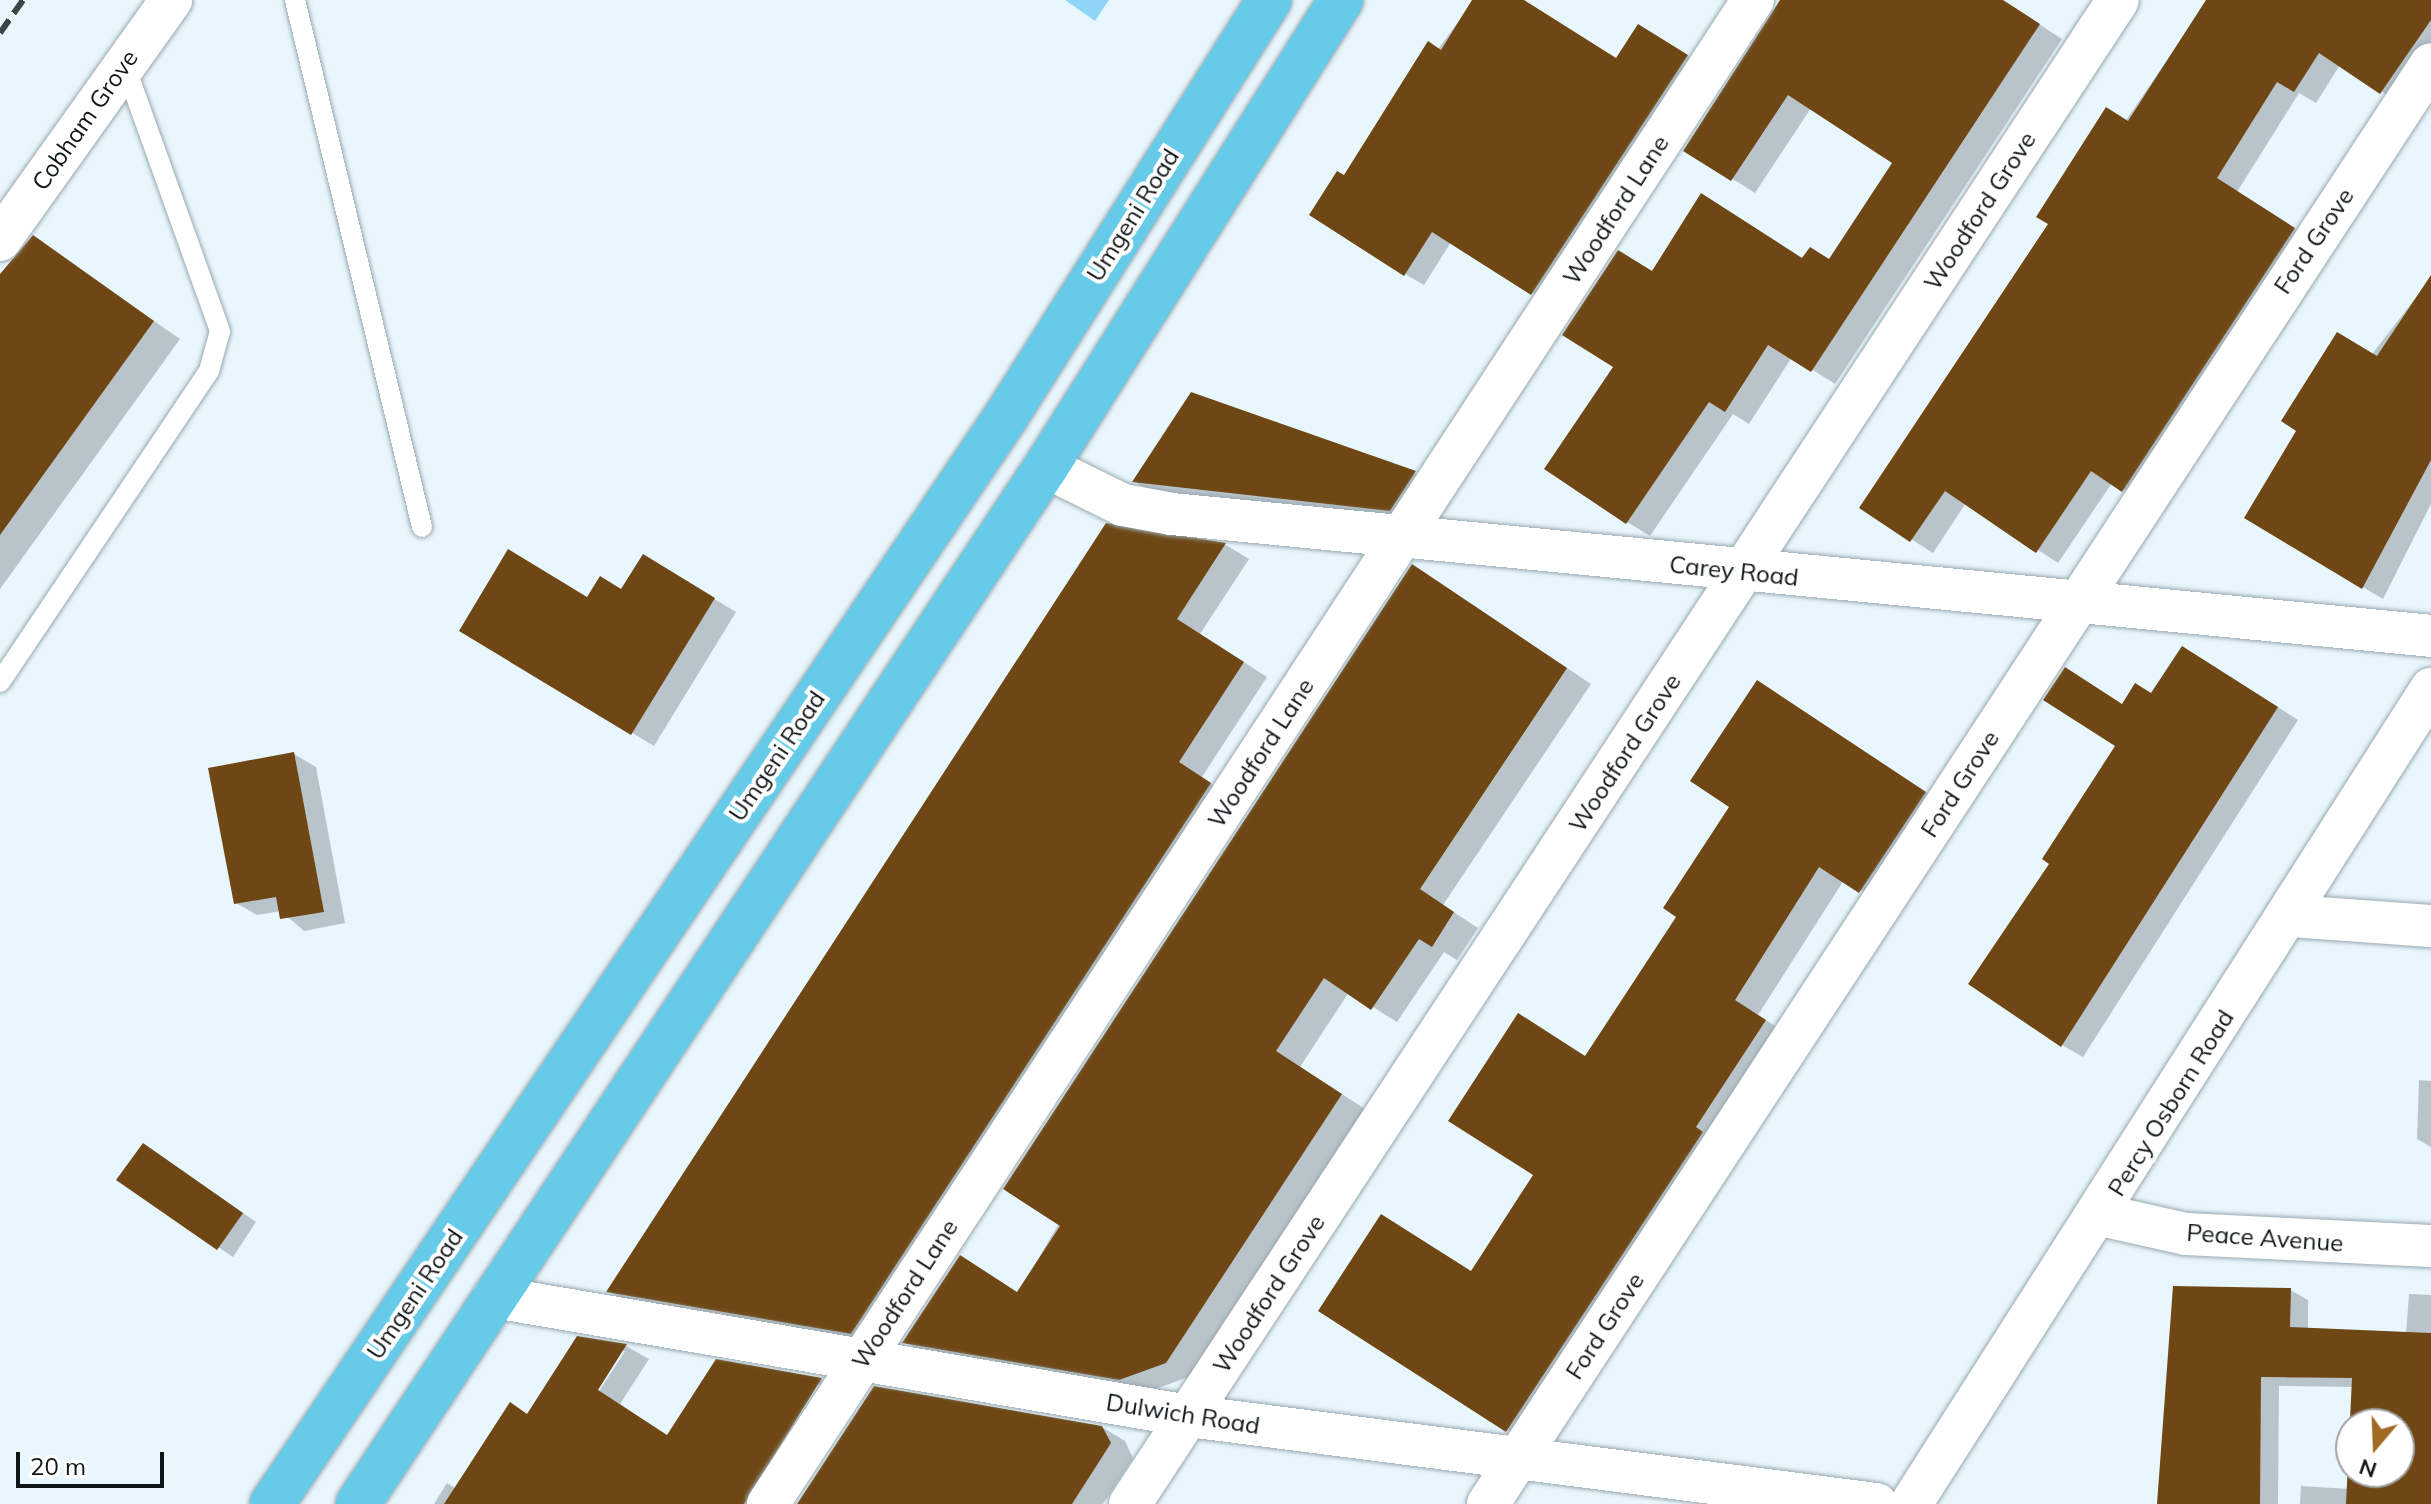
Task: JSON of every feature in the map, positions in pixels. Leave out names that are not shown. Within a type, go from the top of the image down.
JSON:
[{"type":"main road","name":"Umgeni Road","points":[[272,1504],[1007,415],[1269,0]]},
{"type":"main road","points":[[358,1504],[1046,467],[1341,0]]},
{"type":"street","name":"Cobham Grove","points":[[0,240],[171,0]]},
{"type":"street","name":"Woodford Lane","points":[[768,1504],[1403,539],[1753,0]]},
{"type":"street","name":"Woodford Grove","points":[[1130,1504],[2118,0]]},
{"type":"street","name":"Ford Grove","points":[[1488,1504],[2431,64]]},
{"type":"street","name":"Carey Road","points":[[1046,467],[1123,505],[1403,539],[2075,607],[2431,637]]},
{"type":"street","name":"Percy Osborn Road","points":[[1911,1504],[2101,1215],[2291,916],[2427,693],[2431,637]]},
{"type":"street","points":[[2291,916],[2431,926]]},
{"type":"street","name":"Peace Avenue","points":[[2101,1215],[2186,1234],[2431,1246]]},
{"type":"street","name":"Dulwich Road","points":[[494,1297],[1189,1416],[1516,1462],[1876,1504]]},
{"type":"lane","points":[[295,0],[422,527]]},
{"type":"lane","points":[[0,682],[209,371],[220,331],[125,65]]},
{"type":"shaded area","points":[[1065,0],[1109,0],[1095,21]]},
{"type":"building","points":[[1472,0],[1524,0],[1616,58],[1638,24],[1688,55],[1531,295],[1432,232],[1404,276],[1309,215],[1337,171],[1344,175],[1428,41],[1441,50]]},
{"type":"building","points":[[1780,0],[2003,0],[2040,24],[1811,372],[1768,345],[1725,412],[1709,402],[1626,524],[1544,469],[1613,367],[1562,335],[1618,250],[1652,271],[1701,193],[1802,258],[1810,247],[1829,259],[1892,163],[1788,95],[1731,181],[1683,151]]},
{"type":"building","points":[[2206,0],[2431,0],[2431,20],[2380,94],[2319,53],[2294,92],[2277,82],[2217,178],[2295,228],[2122,492],[2091,471],[2036,553],[1945,491],[1910,542],[1859,508],[2048,224],[2036,217],[2106,107],[2128,121]]},
{"type":"building","points":[[33,235],[154,321],[0,535],[0,274]]},
{"type":"building","points":[[2431,275],[2431,460],[2362,589],[2244,518],[2296,431],[2281,421],[2337,332],[2377,356]]},
{"type":"building","points":[[1191,392],[1416,471],[1390,511],[1132,482]]},
{"type":"building","points":[[1106,523],[1226,543],[1177,619],[1244,662],[1179,762],[1211,783],[851,1334],[606,1292]]},
{"type":"building","points":[[508,549],[587,597],[600,576],[621,589],[643,554],[715,598],[631,735],[459,631]]},
{"type":"building","points":[[1412,564],[1567,668],[1420,889],[1454,912],[1432,947],[1419,939],[1371,1010],[1324,978],[1276,1051],[1342,1094],[1166,1363],[1119,1380],[902,1343],[960,1255],[1017,1292],[1060,1226],[1003,1189]]},
{"type":"building","points":[[2182,646],[2278,707],[2061,1047],[1968,984],[2049,864],[2042,859],[2115,746],[2043,700],[2065,667],[2122,704],[2135,683],[2151,693]]},
{"type":"building","points":[[1757,680],[1926,792],[1859,893],[1819,867],[1735,1000],[1766,1020],[1696,1127],[1703,1132],[1506,1432],[1318,1311],[1381,1214],[1471,1271],[1533,1175],[1448,1121],[1518,1013],[1585,1056],[1676,917],[1663,908],[1729,807],[1690,781]]},
{"type":"building","points":[[294,752],[324,912],[280,919],[276,897],[234,904],[208,768]]},
{"type":"building","points":[[143,1143],[243,1213],[217,1250],[116,1180]]},
{"type":"building","points":[[2173,1286],[2291,1288],[2290,1327],[2431,1333],[2431,1504],[2346,1504],[2347,1488],[2415,1488],[2415,1408],[2351,1408],[2352,1378],[2261,1377],[2260,1504],[2157,1504]]},
{"type":"building","points":[[577,1336],[627,1344],[598,1390],[667,1435],[716,1359],[822,1378],[744,1504],[444,1504],[510,1402],[527,1414]]},
{"type":"building","points":[[874,1386],[1102,1426],[1111,1443],[1072,1504],[797,1504]]},
{"type":"railway","points":[[0,33],[23,0]]}]
